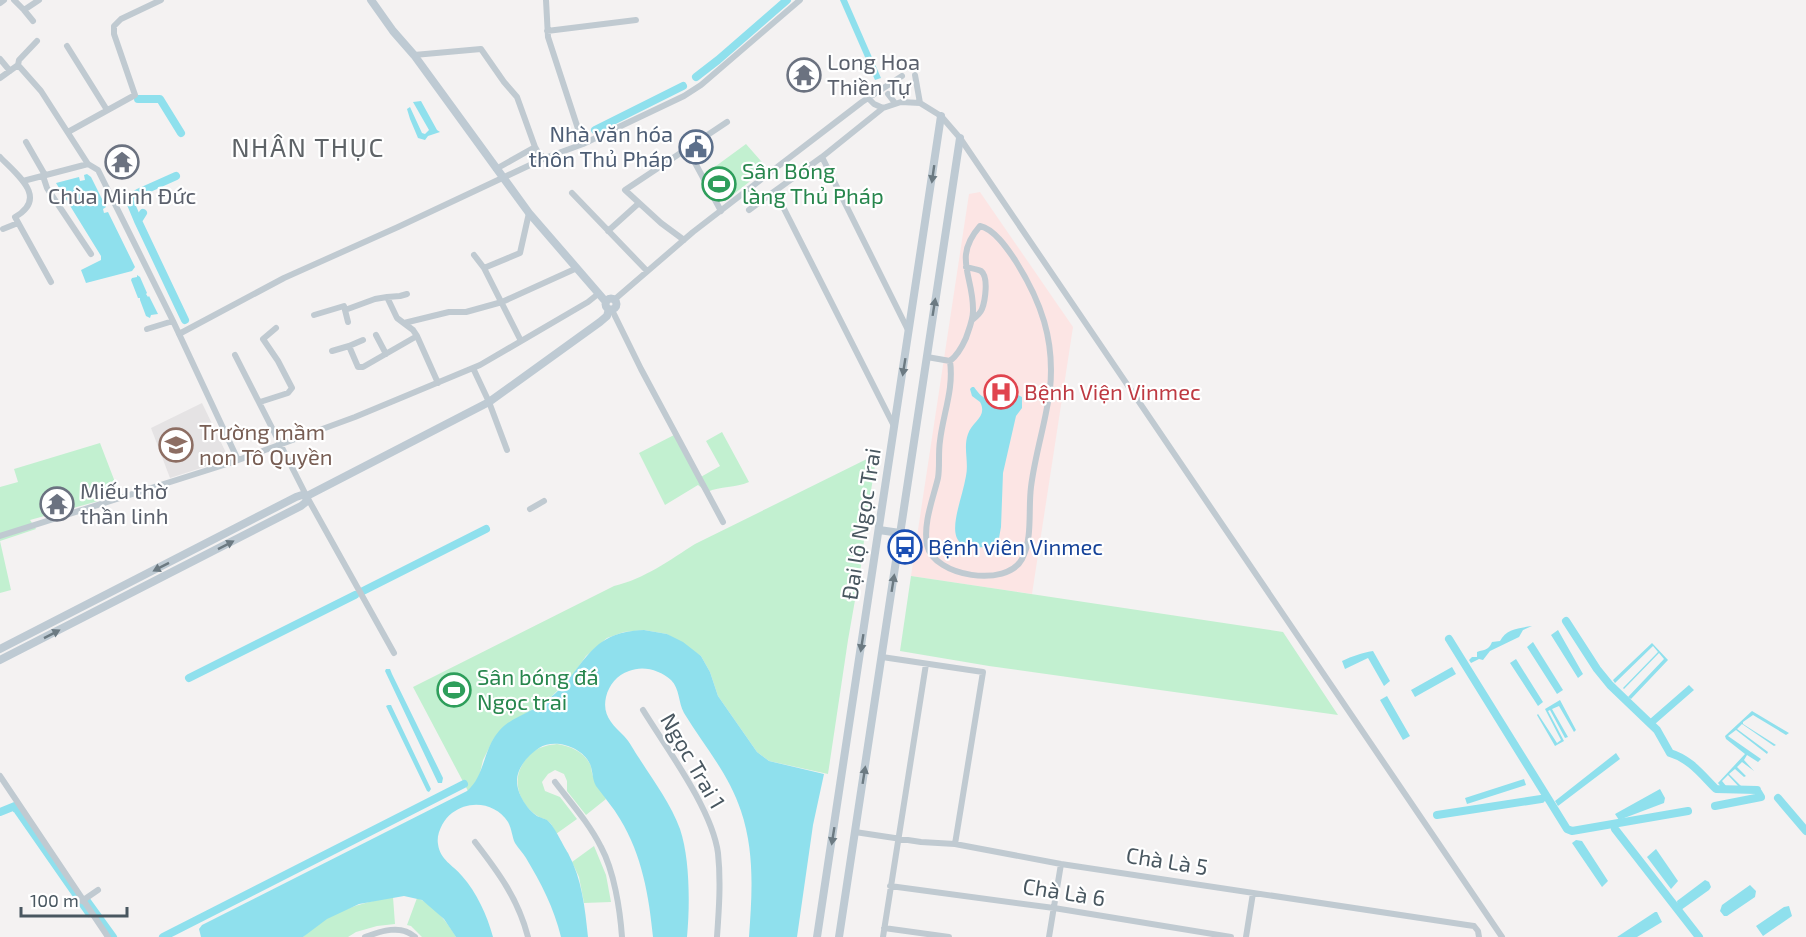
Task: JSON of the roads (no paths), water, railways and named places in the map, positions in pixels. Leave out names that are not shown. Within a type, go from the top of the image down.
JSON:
[{"type":"main road","points":[[0,649],[296,497],[306,496],[489,402],[607,316],[610,305],[529,213],[371,0]]},
{"type":"main road","name":"Đại lộ Ngọc Trai","points":[[818,937],[941,116]]},
{"type":"main road","name":"Đại lộ Ngọc Trai","points":[[839,937],[960,138]]},
{"type":"main road","points":[[0,660],[301,506],[306,502],[306,496]]},
{"type":"main road","points":[[879,530],[900,533]]},
{"type":"street","points":[[0,3],[4,0]]},
{"type":"street","points":[[14,0],[33,21]]},
{"type":"street","points":[[24,10],[39,0]]},
{"type":"street","points":[[68,132],[135,95],[114,34],[114,26],[121,19],[161,0]]},
{"type":"street","points":[[546,0],[547,32],[583,144]]},
{"type":"street","points":[[179,334],[284,278],[545,158],[583,144],[690,93],[800,0]]},
{"type":"street","points":[[547,32],[636,20]]},
{"type":"street","points":[[0,78],[18,65],[19,60],[37,40]]},
{"type":"street","points":[[68,46],[107,110]]},
{"type":"street","points":[[414,55],[481,49],[517,97],[538,154],[545,158]]},
{"type":"street","points":[[0,59],[10,71]]},
{"type":"street","points":[[18,65],[41,91],[88,164],[98,170],[173,321],[238,460]]},
{"type":"street","points":[[915,75],[920,104]]},
{"type":"street","points":[[723,522],[641,369],[610,305],[684,240],[867,98],[902,76]]},
{"type":"street","points":[[888,94],[895,103]]},
{"type":"street","points":[[867,98],[883,108]]},
{"type":"street","points":[[749,210],[822,157],[883,108],[895,103],[911,102],[920,104],[941,116],[960,138],[1502,937]]},
{"type":"street","points":[[684,240],[661,223],[625,190],[727,122]]},
{"type":"street","points":[[26,142],[44,175],[47,188],[91,254]]},
{"type":"street","points":[[495,169],[535,147]]},
{"type":"street","points":[[687,147],[721,211]]},
{"type":"street","points":[[822,157],[844,195],[909,333]]},
{"type":"street","points":[[1,159],[23,181],[30,195],[29,206],[15,217],[51,282]]},
{"type":"street","points":[[23,181],[88,164]]},
{"type":"street","points":[[775,191],[894,426]]},
{"type":"street","points":[[572,193],[647,271]]},
{"type":"street","points":[[608,231],[639,203]]},
{"type":"street","points":[[484,268],[520,253],[529,213]]},
{"type":"street","points":[[3,229],[18,223]]},
{"type":"street","points":[[927,357],[950,361],[962,347],[974,310],[966,267],[966,247],[980,226],[986,227],[1011,254],[1030,283],[1044,319],[1051,354],[1049,390],[1031,488],[1029,535],[1024,557],[1018,566],[998,575],[969,574],[945,567],[932,556],[927,544],[927,522],[938,476],[938,449],[949,398],[952,374],[950,361]]},
{"type":"street","points":[[474,255],[484,268],[521,341]]},
{"type":"street","points":[[966,267],[981,271],[986,284],[983,308],[972,320]]},
{"type":"street","points":[[404,323],[449,312],[466,312],[502,302],[577,268]]},
{"type":"street","points":[[345,310],[375,299],[407,294]]},
{"type":"street","points":[[0,536],[238,460],[355,417],[472,368],[598,294]]},
{"type":"street","points":[[387,297],[397,318],[417,336],[441,382]]},
{"type":"street","points":[[314,315],[344,306],[348,322]]},
{"type":"street","points":[[147,329],[173,321]]},
{"type":"street","points":[[260,402],[288,393],[292,388],[278,361],[262,339],[276,327]]},
{"type":"street","points":[[376,335],[386,354]]},
{"type":"street","points":[[349,346],[358,367],[363,367],[417,336]]},
{"type":"street","points":[[332,351],[363,340]]},
{"type":"street","points":[[235,355],[306,496],[393,653]]},
{"type":"street","points":[[472,368],[489,402],[507,450]]},
{"type":"street","points":[[530,508],[544,501]]},
{"type":"street","points":[[882,657],[983,672],[955,844]]},
{"type":"street","points":[[883,937],[926,664]]},
{"type":"street","name":"Ngọc Trai 1","points":[[643,710],[692,789],[709,824],[718,852],[720,890],[717,937]]},
{"type":"street","points":[[0,777],[108,937]]},
{"type":"street","points":[[555,782],[588,826],[604,853],[615,891],[622,937]]},
{"type":"street","name":"Chà Là 5","points":[[855,832],[955,844],[1061,864],[1474,926],[1479,937]]},
{"type":"street","points":[[475,842],[501,874],[513,895],[528,937]]},
{"type":"street","points":[[1049,937],[1061,864]]},
{"type":"street","name":"Chà Là 6","points":[[890,886],[1054,908],[1231,937]]},
{"type":"street","points":[[82,901],[98,890]]},
{"type":"street","points":[[1246,937],[1253,893]]},
{"type":"street","points":[[884,928],[949,937]]},
{"type":"street","points":[[365,937],[385,931],[404,930],[416,937]]},
{"type":"water","points":[[840,0],[847,0],[881,78],[875,80]]},
{"type":"water","points":[[421,101],[440,132],[428,136],[425,140],[418,138],[407,109],[410,107],[422,133],[425,134],[429,130],[413,102]]},
{"type":"water","points":[[84,175],[91,177],[106,207],[103,209],[104,213],[108,212],[135,267],[132,271],[86,283],[81,270],[101,260],[101,256],[56,183],[79,177],[80,181],[85,180]]},
{"type":"water","points":[[137,275],[158,314],[151,315],[150,318],[146,316],[131,280]]},
{"type":"water","points":[[972,387],[982,396],[992,400],[999,395],[1012,392],[1022,397],[1022,408],[1016,416],[1003,473],[999,538],[996,545],[976,547],[964,545],[957,539],[955,529],[967,471],[967,439],[982,412],[980,402],[972,396],[970,389]]},
{"type":"water","points":[[1532,626],[1523,630],[1519,637],[1490,651],[1483,660],[1479,659],[1471,663],[1469,660],[1477,657],[1477,652],[1488,648],[1492,642],[1500,641],[1509,632]]},
{"type":"water","points":[[644,630],[667,634],[683,642],[701,656],[710,672],[718,696],[757,752],[769,761],[824,774],[813,825],[797,937],[749,937],[751,889],[749,842],[736,798],[723,772],[684,713],[674,684],[667,676],[657,671],[640,668],[621,675],[614,681],[607,693],[605,709],[609,719],[628,741],[661,792],[680,829],[686,854],[688,882],[687,937],[653,937],[643,876],[628,833],[596,786],[586,758],[568,746],[553,744],[539,748],[527,758],[519,771],[517,786],[523,801],[530,809],[551,824],[573,863],[582,894],[588,937],[561,937],[546,896],[526,858],[515,843],[508,822],[490,807],[474,805],[459,809],[449,816],[439,831],[438,844],[441,854],[462,876],[477,897],[493,937],[456,937],[444,919],[422,900],[404,896],[359,904],[327,919],[303,937],[201,937],[199,929],[202,925],[467,791],[477,778],[494,738],[504,726],[549,699],[598,645],[610,637],[625,632]]},
{"type":"water","points":[[1558,630],[1583,674],[1578,678],[1551,635]]},
{"type":"water","points":[[1533,642],[1563,690],[1557,694],[1527,647]]},
{"type":"water","points":[[1652,643],[1668,660],[1631,699],[1628,697],[1664,659],[1659,653],[1623,688],[1658,652],[1653,646],[1615,683],[1613,680]]},
{"type":"water","points":[[1373,651],[1390,681],[1384,686],[1368,658],[1345,669],[1342,661]]},
{"type":"water","points":[[1516,659],[1543,702],[1538,706],[1510,663]]},
{"type":"water","points":[[1452,667],[1456,674],[1415,697],[1411,690]]},
{"type":"water","points":[[386,669],[390,669],[443,778],[442,783],[438,783]]},
{"type":"water","points":[[1689,685],[1694,690],[1655,724],[1650,719]]},
{"type":"water","points":[[1387,696],[1410,736],[1403,740],[1380,700]]},
{"type":"water","points":[[1560,700],[1576,730],[1574,732],[1559,706],[1552,709],[1568,737],[1565,738],[1550,710],[1548,711],[1564,741],[1555,746],[1537,715],[1557,743],[1561,740],[1545,709]]},
{"type":"water","points":[[391,705],[431,789],[429,792],[386,706]]},
{"type":"water","points":[[1752,711],[1789,733],[1786,735],[1753,715],[1743,722],[1776,745],[1774,746],[1742,724],[1737,729],[1768,752],[1767,754],[1736,730],[1728,736],[1761,759],[1758,762],[1747,755],[1744,760],[1754,771],[1742,762],[1737,767],[1746,776],[1744,777],[1735,769],[1729,774],[1742,787],[1740,788],[1728,775],[1722,781],[1727,787],[1722,788],[1718,783],[1745,754],[1725,736]]},
{"type":"water","points":[[1616,753],[1620,759],[1558,806],[1555,801]]},
{"type":"water","points":[[1524,779],[1526,785],[1467,804],[1465,798]]},
{"type":"water","points":[[1660,789],[1665,798],[1664,803],[1619,820],[1615,814]]},
{"type":"water","points":[[1576,840],[1582,841],[1608,881],[1602,887],[1572,843]]},
{"type":"water","points":[[1656,849],[1678,881],[1671,889],[1647,857]]},
{"type":"water","points":[[1705,880],[1711,887],[1709,890],[1681,910],[1678,909],[1677,901]]},
{"type":"water","points":[[1750,885],[1756,891],[1755,897],[1724,916],[1720,911],[1722,905]]},
{"type":"water","points":[[1789,906],[1792,916],[1763,936],[1756,926]]},
{"type":"water","points":[[1655,912],[1662,922],[1637,937],[1617,937]]},
{"type":"waterway","points":[[696,77],[787,0]]},
{"type":"waterway","points":[[595,130],[683,86]]},
{"type":"waterway","points":[[138,99],[160,99],[181,133]]},
{"type":"waterway","points":[[138,193],[176,176]]},
{"type":"waterway","points":[[135,195],[128,197],[138,221]]},
{"type":"waterway","points":[[143,213],[138,221],[185,320]]},
{"type":"waterway","points":[[363,591],[486,529]]},
{"type":"waterway","points":[[189,678],[355,595]]},
{"type":"waterway","points":[[1566,621],[1597,669],[1610,685],[1657,730],[1670,753],[1689,763],[1716,789],[1757,790]]},
{"type":"waterway","points":[[1449,639],[1567,829],[1572,831],[1688,811]]},
{"type":"waterway","points":[[163,937],[464,784]]},
{"type":"waterway","points":[[1715,806],[1761,797],[1758,792]]},
{"type":"waterway","points":[[1778,798],[1806,831]]},
{"type":"waterway","points":[[1437,815],[1541,799]]},
{"type":"waterway","points":[[0,812],[15,806],[16,809]]},
{"type":"waterway","points":[[18,811],[89,913]]},
{"type":"waterway","points":[[1615,829],[1699,937]]},
{"type":"waterway","points":[[87,901],[113,937]]},
{"type":"place","name":"Long Hoa Thiền Tự","points":[[804,75]]},
{"type":"place","name":"Nhà văn hóa thôn Thủ Pháp","points":[[696,147]]},
{"type":"place","name":"Chùa Minh Đức","points":[[122,162]]},
{"type":"place","name":"Sân Bóng làng Thủ Pháp","points":[[719,184]]},
{"type":"place","name":"Bệnh Viện Vinmec","points":[[1001,392]]},
{"type":"place","name":"Trường mầm non Tô Quyền","points":[[176,445]]},
{"type":"place","name":"Miếu thờ thần linh","points":[[57,504]]},
{"type":"place","name":"Bệnh viên Vinmec","points":[[905,547]]},
{"type":"place","name":"Sân bóng đá Ngọc trai","points":[[454,690]]},
{"type":"district","name":"NHÂN THỤC","points":[[308,148]]}]
